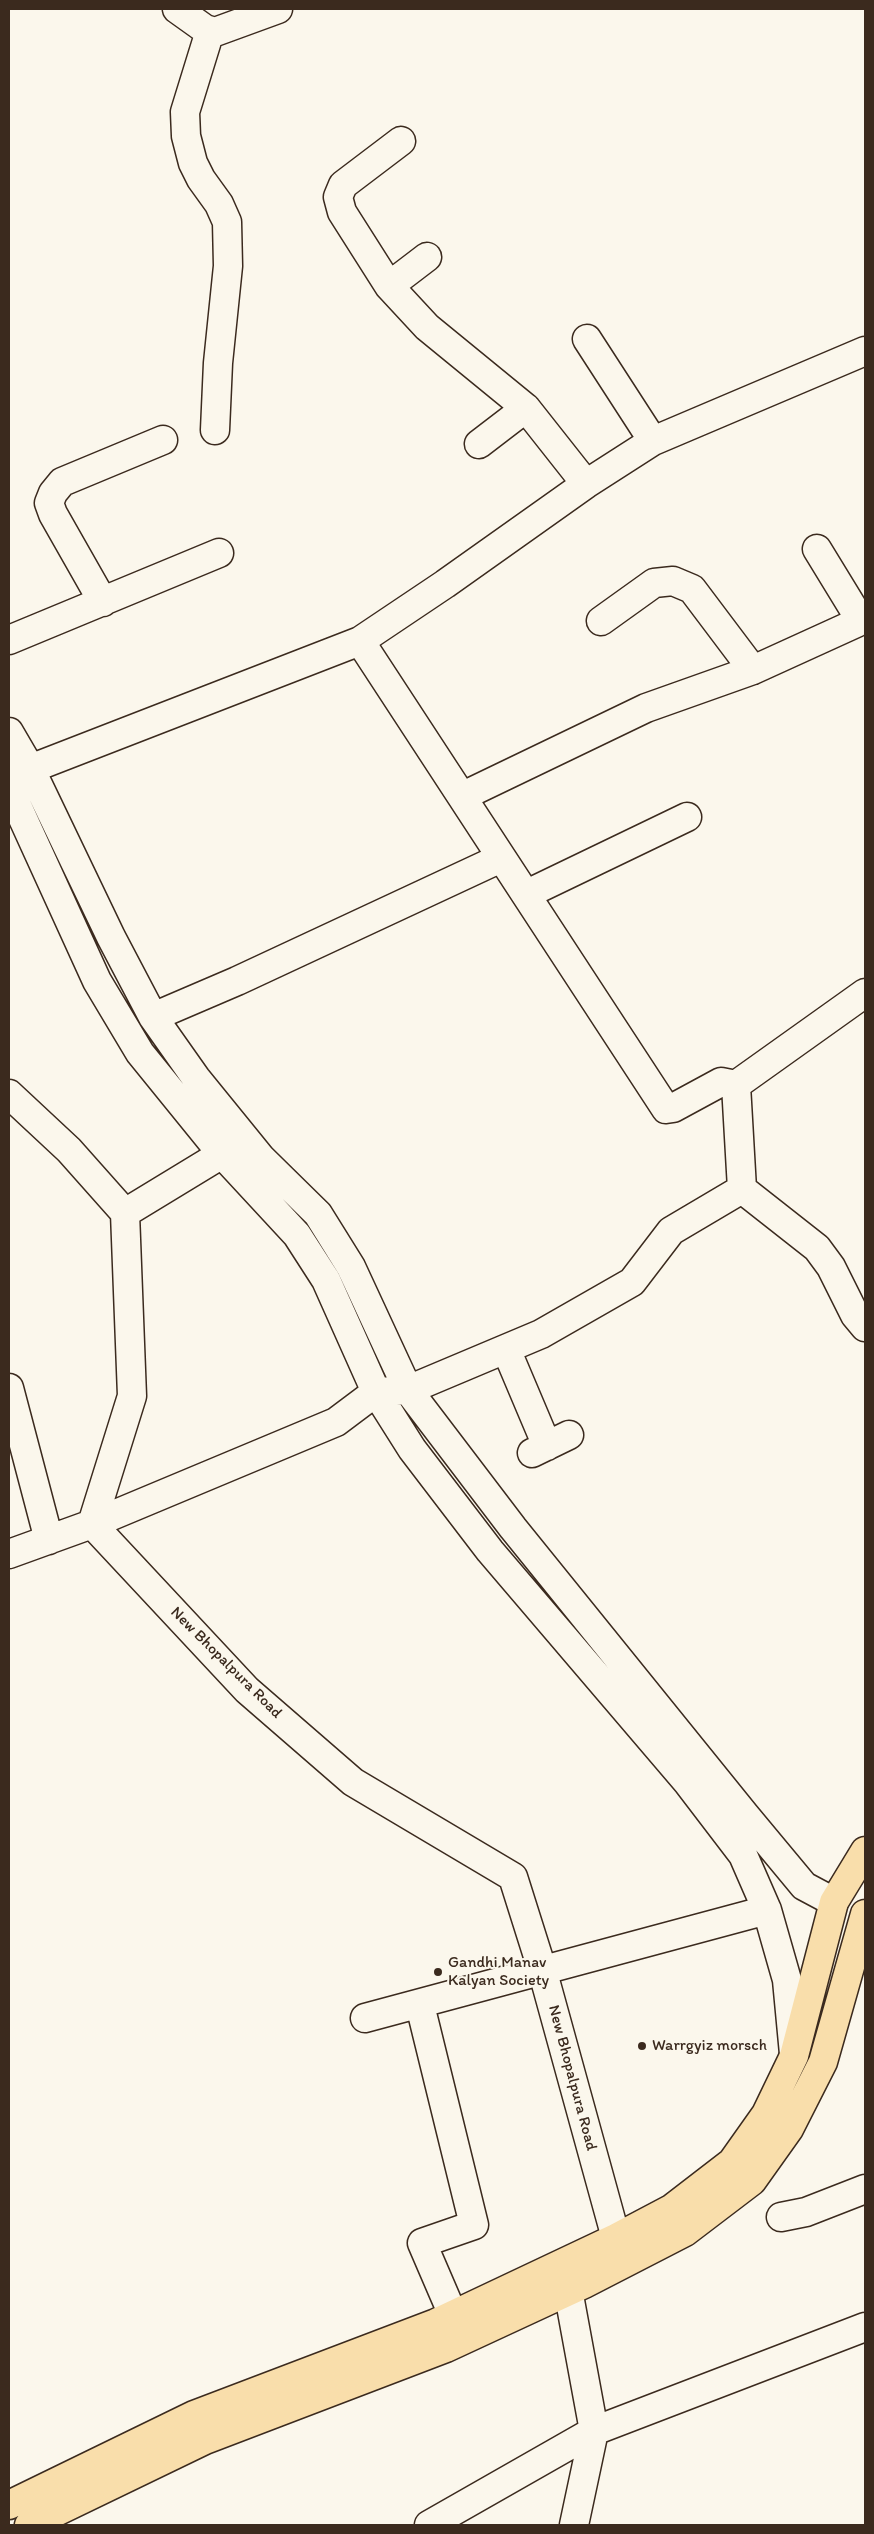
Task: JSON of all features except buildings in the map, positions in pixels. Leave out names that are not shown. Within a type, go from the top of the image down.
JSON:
[{"type":"main road","points":[[9,2505],[194,2415],[453,2315],[563,2264],[671,2209],[732,2162],[766,2114],[794,2056],[834,1902],[865,1851]]},
{"type":"main road","points":[[29,2525],[205,2440],[446,2348],[568,2291],[685,2232],[752,2181],[789,2128],[823,2062],[865,1915]]},
{"type":"street","points":[[177,9],[210,31],[216,32],[278,9]]},
{"type":"street","points":[[210,31],[185,112],[186,136],[193,163],[201,179],[219,204],[226,222],[228,266],[218,363],[215,430]]},
{"type":"street","points":[[401,140],[343,185],[338,197],[342,212],[389,286],[427,327],[526,408],[586,484]]},
{"type":"street","points":[[389,286],[427,257]]},
{"type":"street","points":[[587,339],[653,441]]},
{"type":"street","points":[[19,773],[360,641],[445,584],[586,484],[653,441],[865,351]]},
{"type":"street","points":[[479,444],[526,408]]},
{"type":"street","points":[[103,602],[53,514],[49,503],[52,493],[62,482],[164,440]]},
{"type":"street","points":[[463,796],[646,708],[753,670],[863,620],[817,549]]},
{"type":"street","points":[[9,640],[219,553]]},
{"type":"street","points":[[601,621],[654,582],[673,581],[692,589],[753,670]]},
{"type":"street","points":[[360,641],[666,1109],[673,1108],[721,1082],[736,1085],[865,993]]},
{"type":"street","points":[[9,732],[19,773],[153,1016],[196,1078],[261,1158],[318,1214],[351,1267],[408,1390],[513,1528],[804,1886],[834,1902]]},
{"type":"street","points":[[9,788],[97,981],[140,1053],[222,1154],[297,1235],[326,1280],[376,1392],[412,1449],[490,1551],[688,1782],[743,1855],[767,1910],[787,1980],[794,2056]]},
{"type":"street","points":[[527,894],[688,816]]},
{"type":"street","points":[[153,1016],[237,981],[501,858]]},
{"type":"street","points":[[736,1085],[742,1189],[818,1248],[831,1267],[855,1315],[865,1327]]},
{"type":"street","points":[[9,1094],[69,1150],[125,1213],[132,1396],[92,1524]]},
{"type":"street","points":[[125,1213],[222,1154]]},
{"type":"street","points":[[9,1554],[92,1524],[336,1422],[376,1392],[408,1390],[541,1334],[632,1282],[671,1231],[742,1189]]},
{"type":"street","points":[[506,1349],[549,1445]]},
{"type":"street","points":[[9,1388],[16,1442],[49,1540]]},
{"type":"street","name":"New Bhopalpura Road","points":[[92,1524],[247,1690],[353,1782],[513,1877],[542,1969],[616,2238]]},
{"type":"street","points":[[366,2018],[542,1969],[767,1910]]},
{"type":"street","points":[[420,2004],[474,2225],[422,2243],[453,2315]]},
{"type":"street","points":[[781,2217],[806,2212],[865,2189]]},
{"type":"street","points":[[563,2264],[594,2430],[574,2525]]},
{"type":"street","points":[[429,2525],[594,2430],[865,2326]]},
{"type":"place","name":"Gandhi Manav Kalyan Society","points":[[438,1972]]},
{"type":"place","name":"Warrgyiz morsch","points":[[642,2046]]}]
